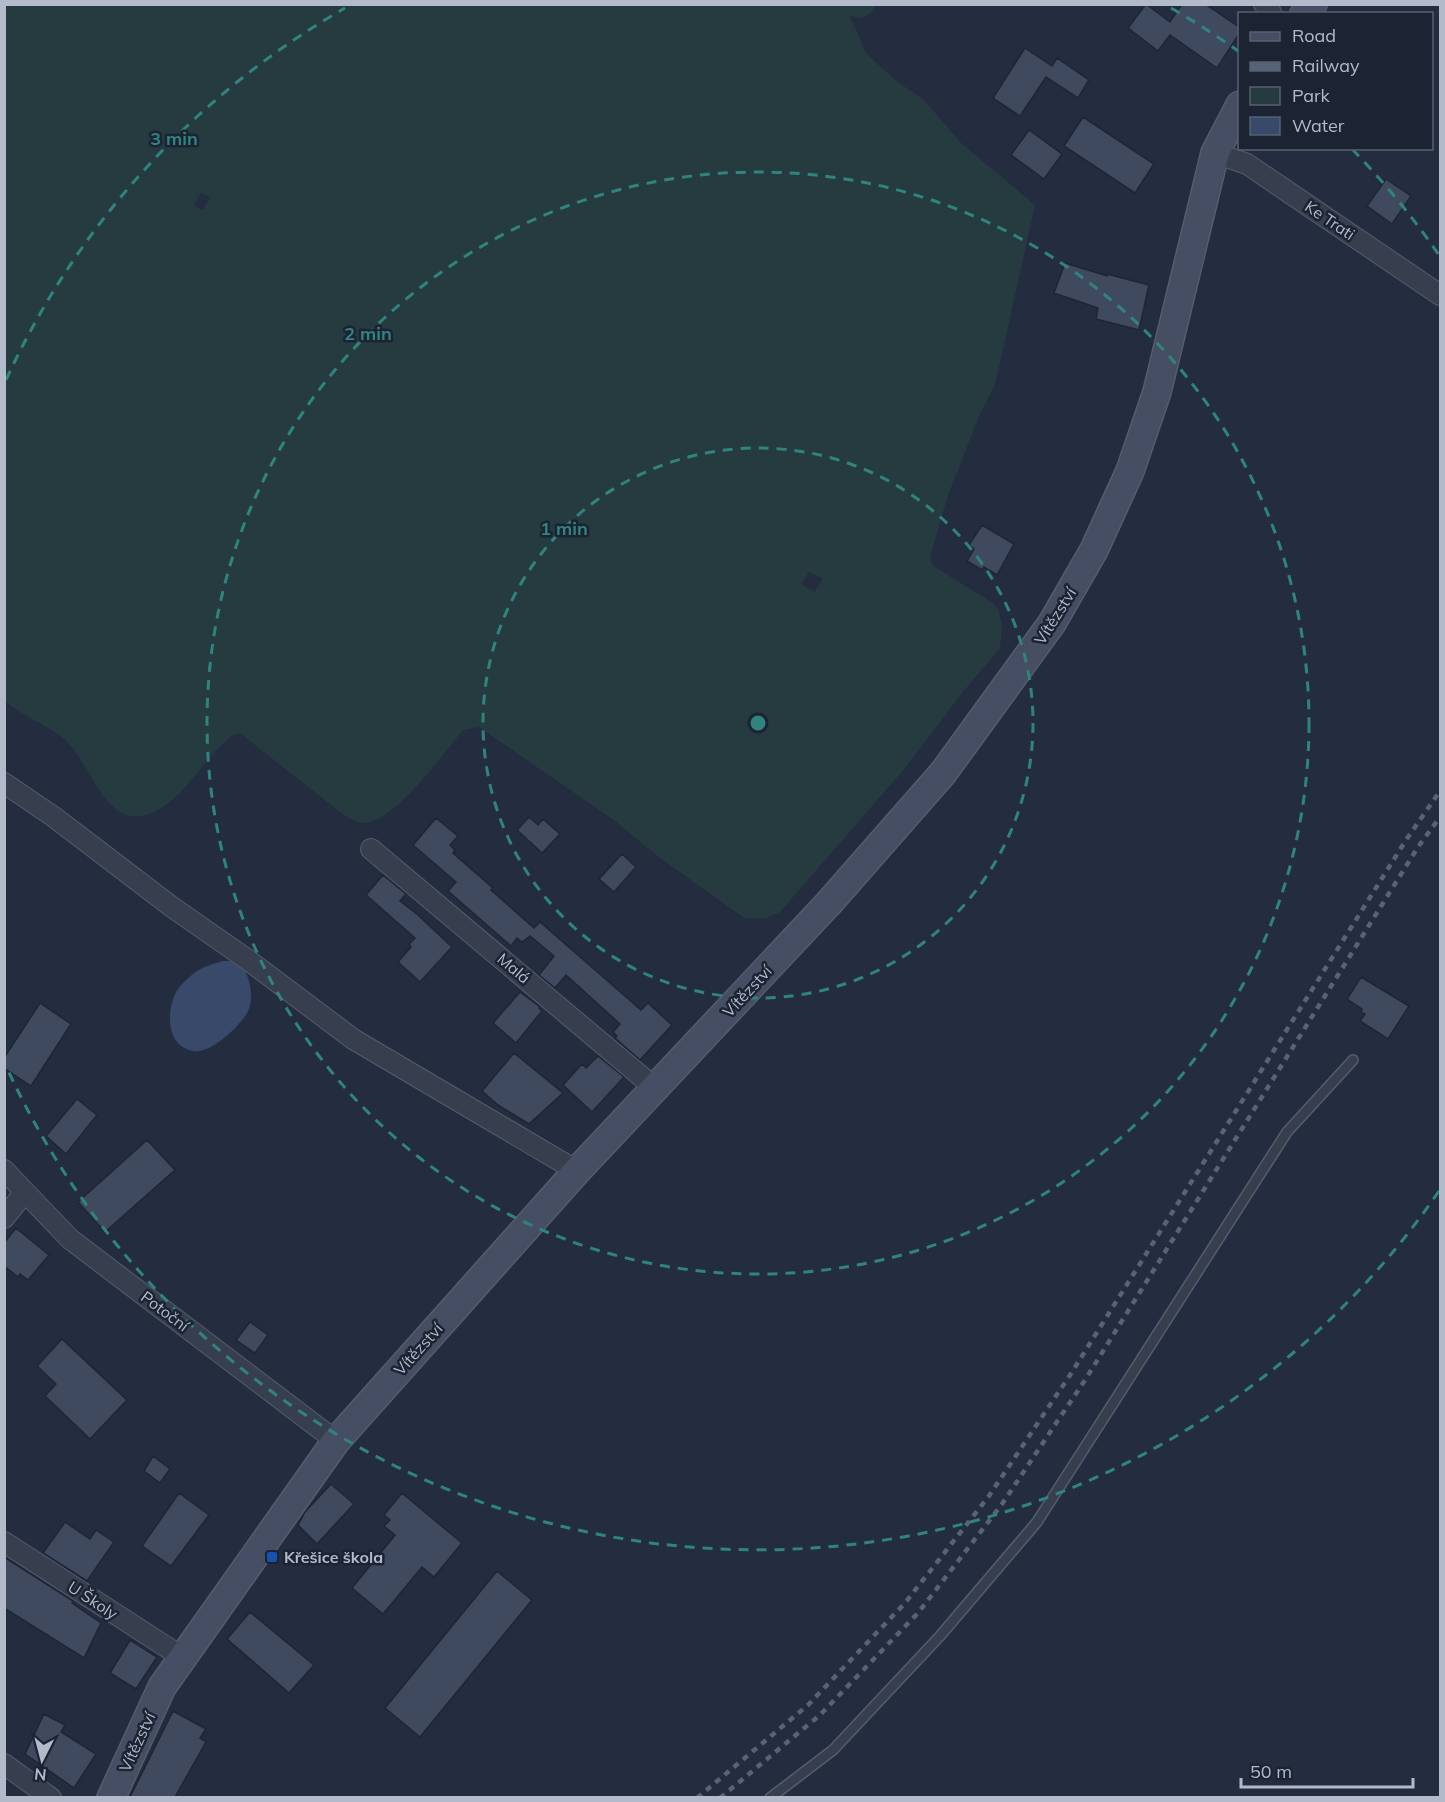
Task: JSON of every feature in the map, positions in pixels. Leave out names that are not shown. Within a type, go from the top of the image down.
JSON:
[{"type":"main road","name":"Vítězství","points":[[111,1797],[162,1688],[336,1441],[577,1171],[828,904],[943,772],[1052,623],[1094,550],[1130,471],[1156,392],[1215,153],[1238,107]]},
{"type":"street","name":"Ke Trati","points":[[1215,153],[1247,164],[1440,295]]},
{"type":"street","points":[[4,783],[54,817],[172,907],[248,960],[353,1039],[577,1171]]},
{"type":"street","name":"Malá","points":[[371,849],[655,1088]]},
{"type":"street","name":"Potoční","points":[[4,1170],[70,1239],[336,1441]]},
{"type":"street","points":[[4,1218],[25,1191]]},
{"type":"street","name":"U Školy","points":[[4,1542],[182,1657]]},
{"type":"street","points":[[4,1764],[51,1797]]},
{"type":"lane","points":[[770,1797],[833,1750],[940,1636],[1037,1522],[1287,1132],[1353,1060]]},
{"type":"green space","points":[[4,5],[876,5],[870,14],[860,18],[850,16],[866,53],[895,80],[923,99],[961,143],[1035,205],[995,385],[980,414],[947,498],[930,557],[933,566],[993,603],[999,611],[1002,625],[1000,648],[962,693],[906,767],[780,912],[766,918],[744,918],[660,858],[615,821],[479,727],[463,730],[407,796],[394,808],[370,822],[360,822],[344,815],[241,734],[235,734],[215,751],[172,800],[161,808],[142,816],[126,815],[114,807],[63,738],[5,701]],"holes":[[[201,193],[210,197],[203,210],[194,206]],[[809,572],[823,578],[815,592],[801,584]]]},
{"type":"water","points":[[223,961],[236,962],[245,970],[251,990],[249,1009],[233,1030],[217,1043],[200,1051],[184,1048],[178,1043],[171,1028],[170,1011],[175,994],[183,983],[196,972]]},
{"type":"building","points":[[1146,4],[1170,22],[1182,4],[1205,4],[1238,26],[1238,36],[1217,68],[1170,35],[1158,51],[1128,28]]},
{"type":"building","points":[[1025,48],[1052,66],[1057,58],[1089,80],[1078,98],[1046,77],[1020,116],[993,98]]},
{"type":"building","points":[[1083,117],[1154,164],[1135,193],[1064,146]]},
{"type":"building","points":[[1029,130],[1062,154],[1044,179],[1011,155]]},
{"type":"building","points":[[1386,179],[1411,196],[1392,224],[1367,206]]},
{"type":"building","points":[[1065,263],[1107,276],[1107,274],[1149,285],[1139,330],[1096,319],[1098,308],[1054,293]]},
{"type":"building","points":[[982,525],[1014,544],[997,575],[984,567],[982,570],[967,561],[974,549],[969,545]]},
{"type":"building","points":[[529,817],[538,825],[543,819],[560,834],[542,853],[517,830]]},
{"type":"building","points":[[436,818],[458,836],[450,845],[455,850],[453,853],[534,928],[540,922],[641,1010],[648,1003],[672,1025],[640,1060],[615,1038],[617,1036],[613,1032],[620,1024],[566,975],[555,988],[539,975],[554,956],[530,936],[522,942],[517,938],[511,946],[448,891],[456,882],[413,845]]},
{"type":"building","points":[[622,854],[636,867],[614,892],[599,879]]},
{"type":"building","points":[[383,875],[406,894],[400,901],[452,947],[420,982],[398,962],[411,947],[409,944],[415,938],[366,895]]},
{"type":"building","points":[[1361,977],[1409,1006],[1388,1039],[1360,1021],[1365,1014],[1361,1012],[1362,1009],[1347,999]]},
{"type":"building","points":[[520,992],[542,1011],[516,1043],[493,1023]]},
{"type":"building","points":[[40,1003],[71,1024],[31,1086],[4,1068],[4,1058]]},
{"type":"building","points":[[514,1053],[563,1093],[529,1124],[498,1105],[482,1091]]},
{"type":"building","points":[[598,1056],[624,1077],[592,1112],[563,1085],[582,1064],[586,1068]]},
{"type":"building","points":[[77,1099],[97,1115],[66,1154],[46,1136]]},
{"type":"building","points":[[147,1140],[175,1170],[105,1232],[78,1202]]},
{"type":"building","points":[[16,1228],[49,1255],[28,1280],[20,1274],[18,1277],[4,1266],[4,1243]]},
{"type":"building","points":[[250,1322],[268,1335],[255,1353],[236,1340]]},
{"type":"building","points":[[62,1339],[127,1400],[90,1439],[45,1396],[56,1384],[37,1366]]},
{"type":"building","points":[[153,1456],[170,1469],[160,1483],[144,1471]]},
{"type":"building","points":[[331,1484],[354,1504],[317,1544],[298,1525],[305,1512]]},
{"type":"building","points":[[179,1493],[209,1515],[171,1566],[142,1546]]},
{"type":"building","points":[[402,1493],[462,1543],[434,1577],[422,1567],[383,1614],[352,1588],[395,1535],[384,1526],[390,1520],[384,1515]]},
{"type":"building","points":[[65,1522],[90,1539],[96,1530],[114,1542],[87,1581],[43,1553]]},
{"type":"building","points":[[4,1557],[73,1601],[72,1603],[101,1623],[84,1658],[4,1608]]},
{"type":"building","points":[[497,1571],[532,1600],[420,1737],[385,1708]]},
{"type":"building","points":[[250,1612],[314,1665],[289,1693],[227,1639]]},
{"type":"building","points":[[130,1640],[157,1657],[136,1689],[110,1673]]},
{"type":"building","points":[[173,1711],[206,1729],[200,1738],[206,1742],[175,1797],[130,1797]]},
{"type":"building","points":[[44,1714],[65,1725],[61,1732],[96,1754],[74,1788],[25,1754]]},
{"type":"railway","points":[[697,1798],[808,1705],[905,1603],[989,1496],[1072,1372],[1406,840],[1440,791]]},
{"type":"railway","points":[[720,1798],[820,1715],[918,1613],[1002,1504],[1085,1380],[1418,847],[1440,817]]},
{"type":"place","name":"Křešice škola","points":[[272,1557]]}]
